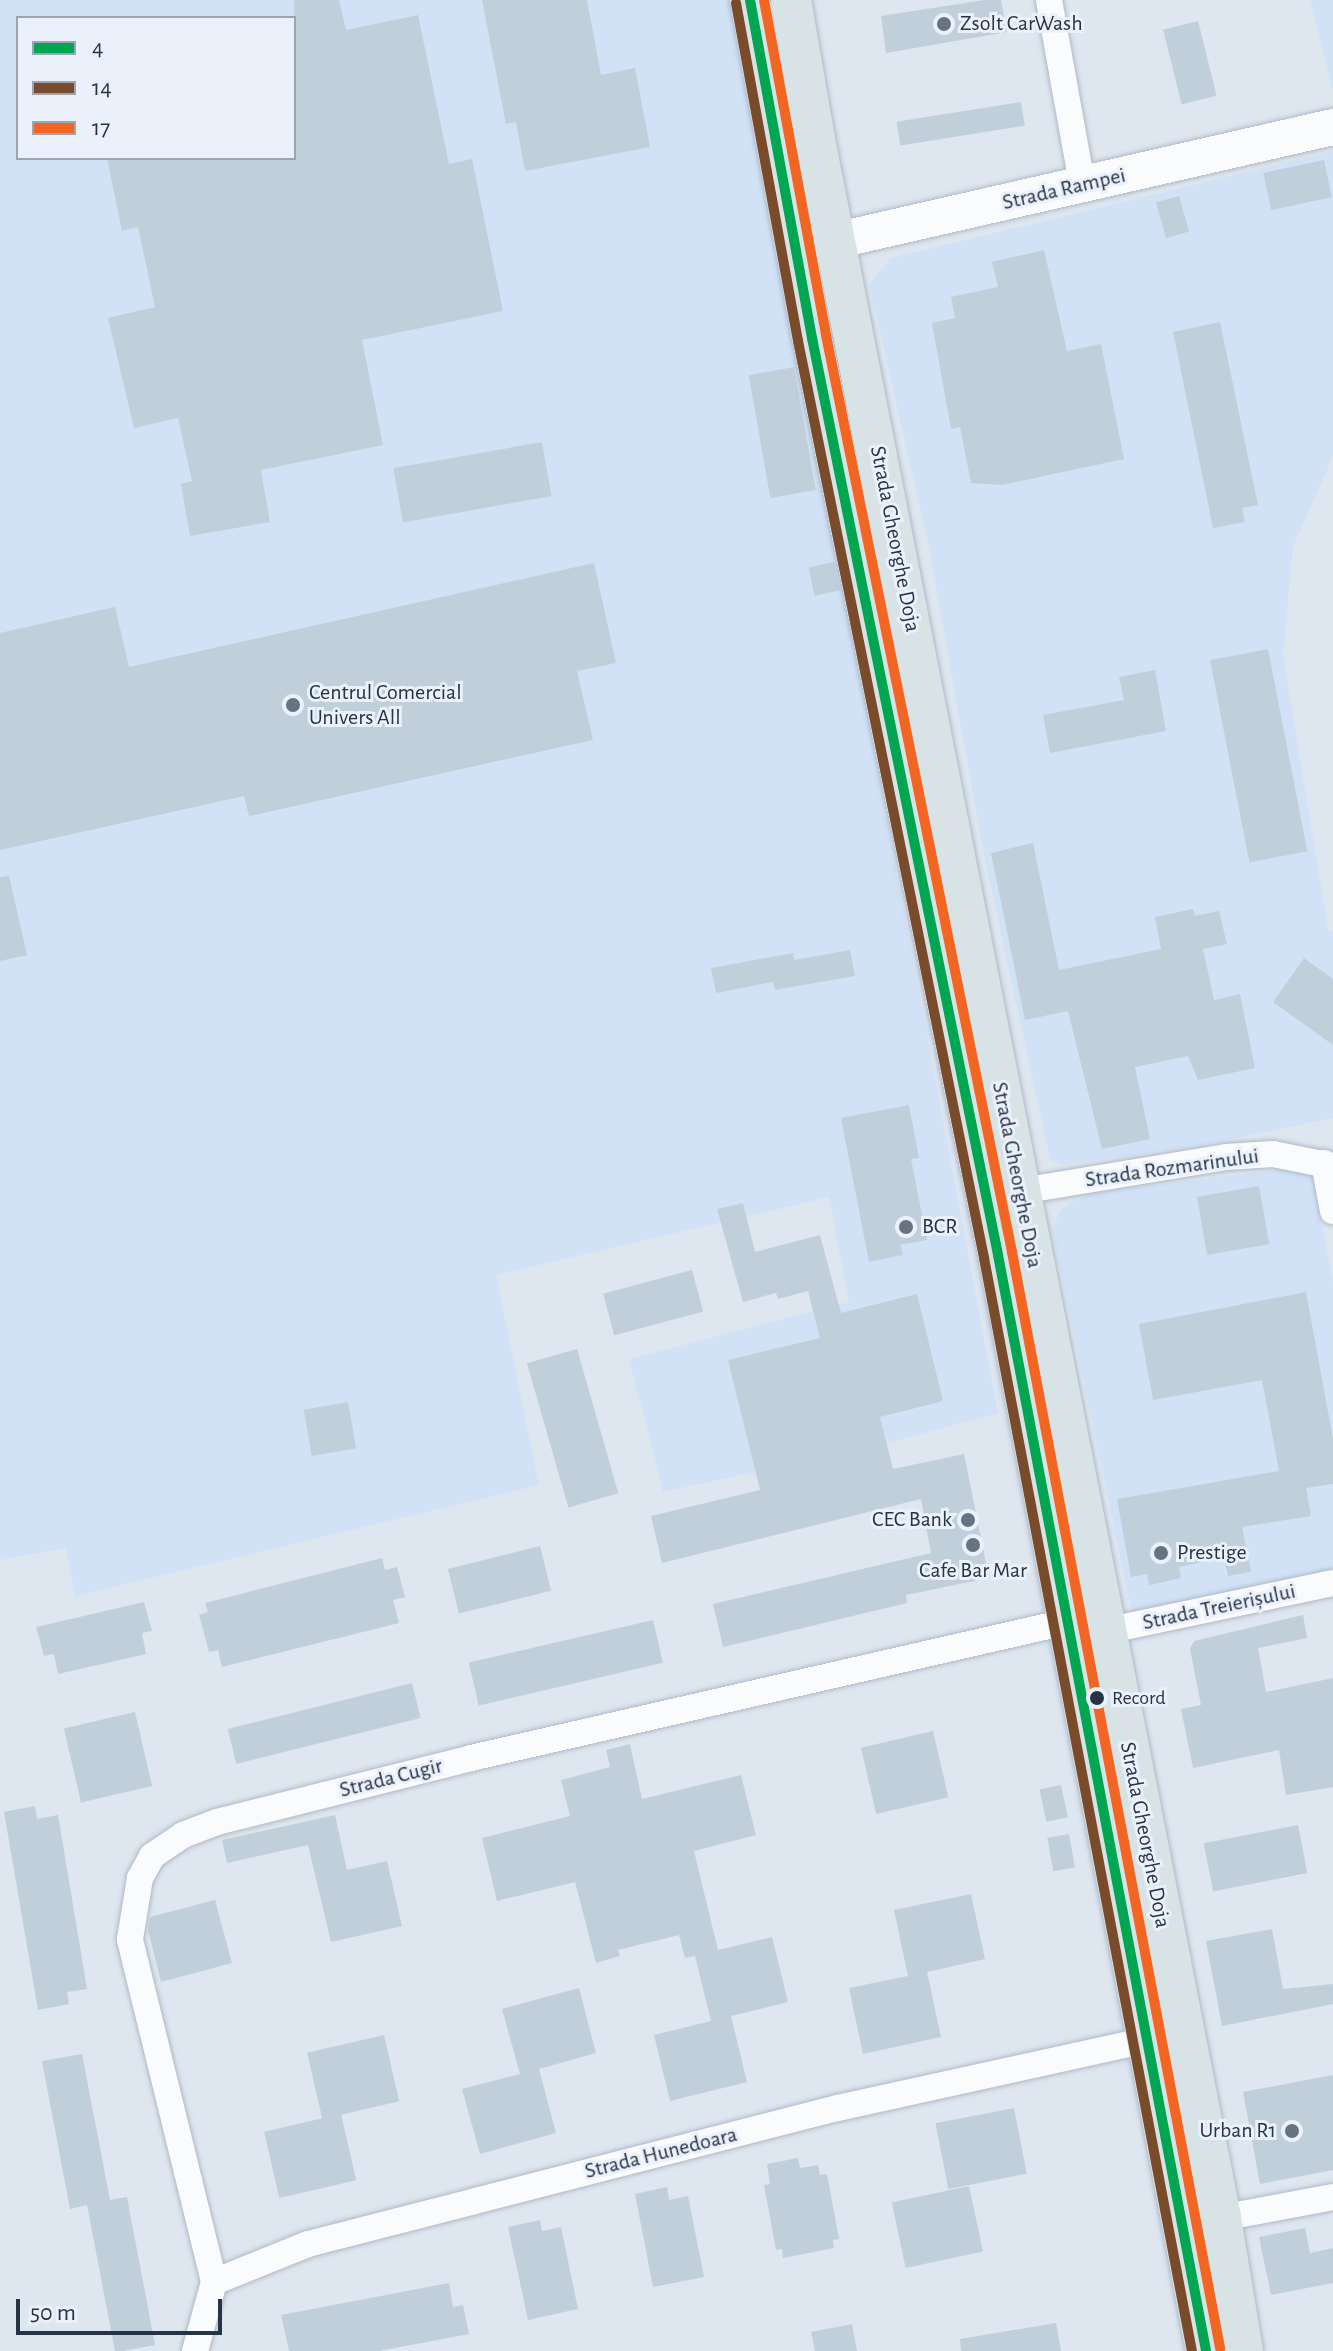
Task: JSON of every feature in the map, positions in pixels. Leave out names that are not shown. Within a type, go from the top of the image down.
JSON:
[{"type":"main road","name":"Strada Gheorghe Doja","points":[[750,0],[795,250],[998,1255],[1066,1622],[1166,2036],[1221,2218],[1243,2351]]},
{"type":"main road","name":"Strada Gheorghe Doja","points":[[791,0],[815,139],[1105,1631],[1166,2036],[1206,2351]]},
{"type":"main road","name":"Strada Rampei","points":[[795,250],[1333,127]]},
{"type":"street","points":[[1049,0],[1082,184]]},
{"type":"street","name":"Strada Rozmarinului","points":[[1021,1191],[1226,1157],[1273,1154],[1328,1164],[1333,1211]]},
{"type":"street","name":"Strada Treierișului","points":[[1105,1631],[1333,1583]]},
{"type":"street","name":"Strada Cugir","points":[[214,2282],[130,1939],[140,1878],[152,1856],[183,1835],[232,1818],[471,1758],[1066,1622]]},
{"type":"street","name":"Strada Hunedoara","points":[[214,2282],[323,2240],[838,2108],[1166,2036]]},
{"type":"street","points":[[1221,2218],[1333,2197]]},
{"type":"street","points":[[195,2351],[214,2282]]},
{"type":"shaded area","points":[[0,0],[733,0],[998,1413],[888,1443],[663,1492],[629,1359],[849,1302],[829,1197],[496,1275],[539,1485],[75,1596],[66,1548],[0,1560]]},
{"type":"shaded area","points":[[1310,0],[1333,0],[1333,91]]},
{"type":"shaded area","points":[[1333,151],[1333,457],[1293,546],[1283,656],[1328,929],[1333,931],[1333,1118],[1196,1146],[1063,1165],[1050,1159],[983,850],[928,542],[869,284],[891,258]]},
{"type":"shaded area","points":[[1287,1169],[1313,1177],[1333,1282],[1333,1578],[1133,1618],[1052,1230],[1061,1209],[1090,1193]]},
{"type":"building","points":[[294,0],[339,0],[346,30],[418,15],[449,164],[472,159],[503,311],[362,340],[383,445],[261,470],[270,522],[190,536],[181,484],[192,481],[178,418],[134,428],[108,318],[155,307],[138,227],[122,231],[107,160],[296,160]]},
{"type":"building","points":[[482,0],[587,0],[601,75],[635,68],[650,147],[525,171],[516,122],[506,124]]},
{"type":"building","name":"Zsolt CarWash","points":[[1001,0],[1007,32],[886,53],[881,16]]},
{"type":"building","points":[[1198,21],[1217,96],[1182,104],[1163,30]]},
{"type":"building","points":[[1021,102],[1025,126],[900,145],[897,122]]},
{"type":"building","points":[[1324,160],[1332,197],[1271,210],[1263,173]]},
{"type":"building","points":[[1179,196],[1189,232],[1166,238],[1156,203]]},
{"type":"building","points":[[1044,250],[1067,351],[1101,344],[1124,459],[1002,485],[971,483],[960,427],[951,429],[932,323],[955,318],[951,297],[998,287],[992,262]]},
{"type":"building","points":[[1220,322],[1258,505],[1242,508],[1245,522],[1213,528],[1173,332]]},
{"type":"building","points":[[794,367],[816,490],[770,498],[749,375]]},
{"type":"building","points":[[542,442],[552,496],[403,522],[393,468]]},
{"type":"building","points":[[834,562],[840,590],[815,596],[809,567]]},
{"type":"building","name":"Centrul Comercial Univers All","points":[[594,563],[616,663],[577,671],[593,740],[249,816],[244,796],[0,850],[0,633],[115,607],[129,667]]},
{"type":"building","points":[[1268,649],[1307,851],[1249,862],[1210,660]]},
{"type":"building","points":[[1155,670],[1166,731],[1050,753],[1043,715],[1124,700],[1119,677]]},
{"type":"building","points":[[1033,843],[1059,970],[1161,949],[1155,917],[1193,909],[1195,916],[1219,911],[1227,944],[1203,949],[1214,1000],[1240,994],[1255,1068],[1198,1080],[1188,1056],[1135,1067],[1150,1139],[1102,1149],[1068,1011],[1025,1020],[991,853]]},
{"type":"building","points":[[9,876],[27,955],[0,961],[0,877]]},
{"type":"building","points":[[850,950],[855,976],[775,990],[773,982],[716,993],[711,968],[793,953],[794,960]]},
{"type":"building","points":[[1304,958],[1333,979],[1333,1045],[1273,1002]]},
{"type":"building","points":[[909,1105],[919,1158],[911,1159],[927,1240],[900,1245],[903,1255],[869,1262],[841,1118]]},
{"type":"building","points":[[1259,1186],[1269,1244],[1207,1255],[1197,1197]]},
{"type":"building","points":[[743,1203],[755,1252],[820,1235],[841,1313],[917,1294],[943,1401],[880,1417],[893,1469],[964,1454],[989,1578],[906,1595],[907,1603],[723,1647],[713,1604],[931,1553],[921,1499],[662,1563],[651,1516],[760,1490],[728,1360],[820,1338],[808,1291],[778,1299],[776,1293],[743,1302],[717,1209]]},
{"type":"building","points":[[692,1270],[703,1312],[614,1335],[603,1294]]},
{"type":"building","points":[[1306,1292],[1333,1439],[1333,1484],[1306,1488],[1311,1516],[1242,1527],[1251,1572],[1228,1576],[1224,1557],[1179,1567],[1181,1578],[1149,1585],[1147,1574],[1131,1577],[1117,1499],[1279,1471],[1262,1380],[1153,1400],[1139,1324]]},
{"type":"building","points":[[577,1349],[618,1493],[568,1508],[527,1363]]},
{"type":"building","points":[[348,1402],[356,1448],[312,1456],[304,1410]]},
{"type":"building","points":[[540,1546],[551,1591],[459,1614],[448,1569]]},
{"type":"building","points":[[382,1558],[385,1570],[397,1567],[405,1597],[393,1600],[399,1623],[222,1667],[218,1650],[209,1652],[199,1615],[208,1612],[205,1603]]},
{"type":"building","points":[[144,1602],[152,1631],[142,1633],[146,1654],[58,1674],[54,1654],[44,1656],[36,1627]]},
{"type":"building","points":[[1303,1615],[1307,1638],[1258,1648],[1266,1692],[1333,1678],[1333,1787],[1286,1795],[1279,1750],[1193,1768],[1181,1709],[1201,1705],[1190,1649],[1194,1641]]},
{"type":"building","points":[[653,1620],[663,1663],[479,1705],[469,1663]]},
{"type":"building","points":[[412,1683],[421,1718],[236,1764],[228,1729]]},
{"type":"building","points":[[135,1712],[152,1786],[81,1802],[64,1728]]},
{"type":"building","points":[[933,1731],[948,1797],[876,1814],[861,1748]]},
{"type":"building","points":[[630,1744],[642,1799],[741,1775],[756,1835],[694,1851],[718,1950],[772,1937],[788,2002],[731,2016],[747,2082],[670,2101],[654,2035],[711,2021],[695,1956],[685,1958],[679,1935],[618,1950],[620,1956],[596,1963],[575,1882],[497,1901],[482,1838],[570,1816],[561,1780],[610,1767],[606,1750]]},
{"type":"building","points":[[1061,1785],[1068,1817],[1046,1822],[1039,1790]]},
{"type":"building","points":[[35,1806],[37,1819],[58,1815],[87,1989],[67,1992],[69,2004],[38,2010],[4,1812]]},
{"type":"building","points":[[335,1815],[347,1870],[387,1861],[402,1926],[331,1942],[308,1845],[227,1863],[222,1840]]},
{"type":"building","points":[[1298,1825],[1307,1873],[1213,1891],[1204,1843]]},
{"type":"building","points":[[1069,1834],[1075,1867],[1053,1871],[1047,1838]]},
{"type":"building","points":[[971,1894],[985,1959],[927,1972],[941,2037],[863,2054],[849,1988],[908,1976],[894,1910]]},
{"type":"building","points":[[215,1900],[232,1963],[161,1982],[148,1930],[150,1917]]},
{"type":"building","points":[[1272,1929],[1283,1989],[1333,1984],[1333,2004],[1222,2026],[1206,1941]]},
{"type":"building","points":[[579,1988],[596,2053],[539,2069],[556,2133],[480,2154],[462,2089],[520,2074],[502,2009]]},
{"type":"building","points":[[384,2035],[399,2101],[322,2119],[307,2053]]},
{"type":"building","points":[[82,2054],[110,2200],[127,2197],[155,2345],[115,2351],[87,2205],[70,2209],[42,2061]]},
{"type":"building","name":"Urban R1","points":[[1333,2075],[1333,2170],[1260,2184],[1243,2092]]},
{"type":"building","points":[[1014,2108],[1027,2174],[948,2189],[935,2123]]},
{"type":"building","points":[[341,2114],[356,2180],[279,2198],[264,2132]]},
{"type":"building","points":[[798,2158],[800,2168],[818,2165],[820,2175],[827,2174],[839,2239],[833,2240],[834,2248],[783,2258],[782,2249],[776,2250],[764,2185],[770,2184],[767,2164]]},
{"type":"building","points":[[969,2186],[983,2252],[906,2268],[892,2202]]},
{"type":"building","points":[[667,2187],[669,2200],[688,2196],[704,2277],[653,2287],[635,2194]]},
{"type":"building","points":[[540,2220],[542,2231],[561,2227],[578,2309],[528,2320],[508,2227]]},
{"type":"building","points":[[1305,2228],[1310,2253],[1333,2248],[1333,2283],[1271,2295],[1259,2237]]},
{"type":"building","points":[[449,2283],[453,2307],[463,2305],[469,2334],[379,2351],[289,2351],[281,2315]]},
{"type":"building","points":[[1056,2323],[1061,2351],[961,2351],[960,2339]]},
{"type":"building","points":[[852,2324],[857,2351],[815,2351],[811,2332]]},
{"type":"transit line","name":"4","points":[[750,0],[812,338],[998,1255],[1206,2351]]},
{"type":"transit line","name":"17","points":[[764,0],[826,335],[1012,1252],[1220,2348]]},
{"type":"transit line","name":"14","points":[[736,3],[798,341],[984,1258],[1192,2351]]},
{"type":"place","name":"Zsolt CarWash","points":[[944,24]]},
{"type":"place","name":"Centrul Comercial Univers All","points":[[293,705]]},
{"type":"place","name":"BCR","points":[[906,1227]]},
{"type":"place","name":"CEC Bank","points":[[968,1520]]},
{"type":"place","name":"Cafe Bar Mar","points":[[973,1545]]},
{"type":"place","name":"Prestige","points":[[1161,1553]]},
{"type":"place","name":"Record","points":[[1097,1698]]},
{"type":"place","name":"Urban R1","points":[[1292,2131]]}]
